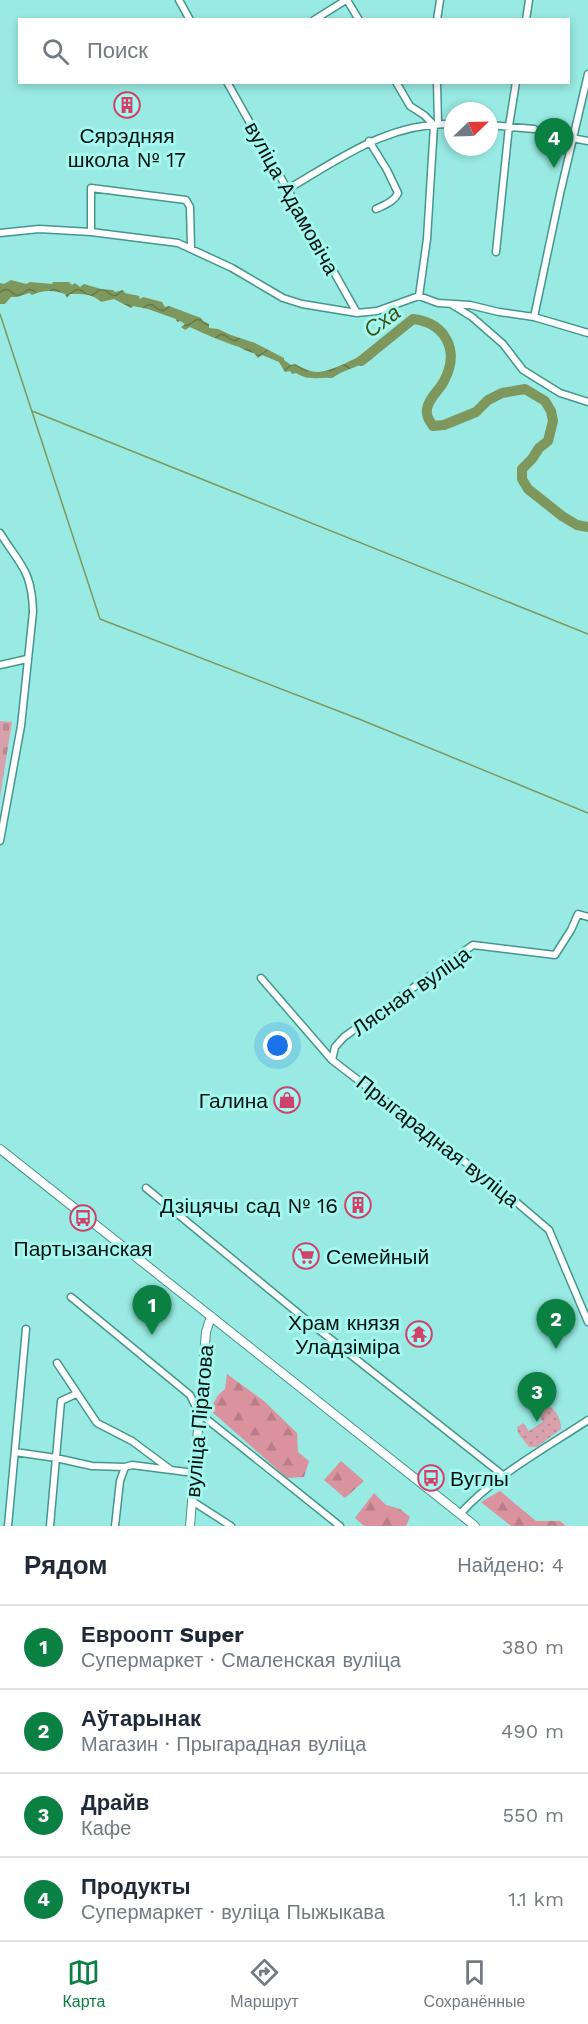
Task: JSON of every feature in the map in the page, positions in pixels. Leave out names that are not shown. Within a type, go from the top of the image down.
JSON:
[{"type":"main road","points":[[0,1149],[476,1526]]},
{"type":"main road","name":"вуліца Пірагова","points":[[190,1526],[206,1332],[211,1316]]},
{"type":"street","points":[[179,0],[189,18]]},
{"type":"street","points":[[317,18],[346,0],[358,18]]},
{"type":"street","points":[[437,18],[440,0]]},
{"type":"street","points":[[526,18],[529,0]]},
{"type":"street","points":[[534,317],[588,74]]},
{"type":"street","name":"вуліца Адамовіча","points":[[228,84],[357,313]]},
{"type":"street","points":[[397,84],[411,106],[436,124]]},
{"type":"street","points":[[418,296],[427,239],[437,84]]},
{"type":"street","points":[[496,252],[508,126],[516,84]]},
{"type":"street","points":[[288,189],[369,141],[387,134],[444,124]]},
{"type":"street","points":[[498,125],[534,129]]},
{"type":"street","points":[[572,138],[588,141]]},
{"type":"street","points":[[369,141],[398,193],[387,204],[376,209]]},
{"type":"street","points":[[91,232],[91,188],[186,200],[190,207],[191,248]]},
{"type":"street","points":[[0,233],[39,229],[162,240],[191,248],[284,298],[302,304],[357,313],[377,311],[418,296],[438,303],[470,305],[534,317],[588,333]]},
{"type":"street","points":[[451,304],[472,317],[503,344],[524,370],[560,393],[588,402]]},
{"type":"street","points":[[0,532],[22,563],[33,595],[21,726],[0,841]]},
{"type":"street","points":[[0,665],[27,659]]},
{"type":"street","name":"Лясная вуліца","points":[[332,1060],[335,1047],[344,1037],[473,945],[555,955],[578,914],[588,917]]},
{"type":"street","name":"Прыгарадная вуліца","points":[[261,978],[332,1060],[508,1195],[549,1230],[588,1322]]},
{"type":"street","points":[[146,1188],[504,1476]]},
{"type":"street","points":[[71,1298],[190,1395],[199,1413],[340,1526]]},
{"type":"street","points":[[8,1526],[26,1329]]},
{"type":"street","points":[[57,1364],[97,1423],[132,1441],[171,1470]]},
{"type":"street","points":[[50,1526],[61,1401],[76,1394]]},
{"type":"street","points":[[460,1514],[472,1500],[504,1476],[588,1420]]},
{"type":"street","points":[[15,1452],[92,1466],[125,1467],[132,1465],[194,1473]]},
{"type":"street","points":[[115,1526],[120,1480],[125,1467]]},
{"type":"street","points":[[192,1500],[231,1526]]},
{"type":"green space","points":[[0,721],[12,722],[0,797]]},
{"type":"green space","points":[[227,1374],[264,1401],[297,1433],[298,1452],[309,1461],[304,1477],[287,1478],[210,1410],[218,1395],[225,1389]]},
{"type":"green space","points":[[547,1405],[557,1415],[561,1429],[537,1447],[529,1447],[518,1433],[517,1427],[523,1423],[529,1431],[543,1422],[537,1412]]},
{"type":"green space","points":[[341,1461],[364,1481],[345,1498],[324,1480]]},
{"type":"green space","points":[[500,1491],[536,1521],[560,1521],[566,1526],[511,1526],[481,1502]]},
{"type":"green space","points":[[374,1493],[386,1505],[400,1509],[410,1517],[406,1526],[364,1526],[355,1518]]},
{"type":"water","points":[[11,280],[26,284],[30,282],[52,284],[53,282],[69,282],[80,287],[84,284],[115,292],[123,290],[125,293],[139,296],[140,299],[143,297],[162,302],[165,307],[169,306],[201,318],[209,324],[209,328],[218,329],[255,343],[284,358],[291,365],[295,364],[306,370],[318,372],[337,367],[369,350],[374,354],[372,359],[332,378],[305,377],[296,373],[292,374],[290,371],[285,372],[279,362],[262,355],[258,358],[254,353],[190,327],[185,330],[181,327],[185,324],[177,322],[176,319],[148,309],[133,306],[131,308],[114,299],[101,302],[90,296],[78,294],[70,294],[67,298],[65,294],[48,291],[11,297],[5,304],[0,304],[0,283],[4,284]]},
{"type":"waterway","points":[[0,314],[100,619],[359,719],[588,813]]},
{"type":"waterway","name":"Сха","points":[[361,361],[413,319],[434,326],[442,332],[450,349],[449,370],[427,409],[427,416],[433,426],[444,425],[476,412],[488,400],[502,393],[525,389],[545,401],[551,411],[553,421],[548,441],[539,448],[522,469],[522,479],[528,489],[562,516],[577,525],[588,527]]},
{"type":"waterway","points":[[32,411],[588,634]]},
{"type":"place","name":"Сярэдняя школа № 17","points":[[127,105]]},
{"type":"place","name":"Продукты","points":[[554,168]]},
{"type":"place","name":"Галина","points":[[287,1100]]},
{"type":"place","name":"Дзіцячы сад № 16","points":[[358,1205]]},
{"type":"place","name":"Партызанская","points":[[83,1218]]},
{"type":"place","name":"Семейный","points":[[306,1256]]},
{"type":"place","name":"Храм князя Уладзіміра","points":[[419,1334]]},
{"type":"place","name":"Евроопт Super","points":[[152,1335]]},
{"type":"place","name":"Аўтарынак","points":[[556,1349]]},
{"type":"place","name":"Драйв","points":[[537,1422]]},
{"type":"place","name":"Вуглы","points":[[431,1478]]}]
